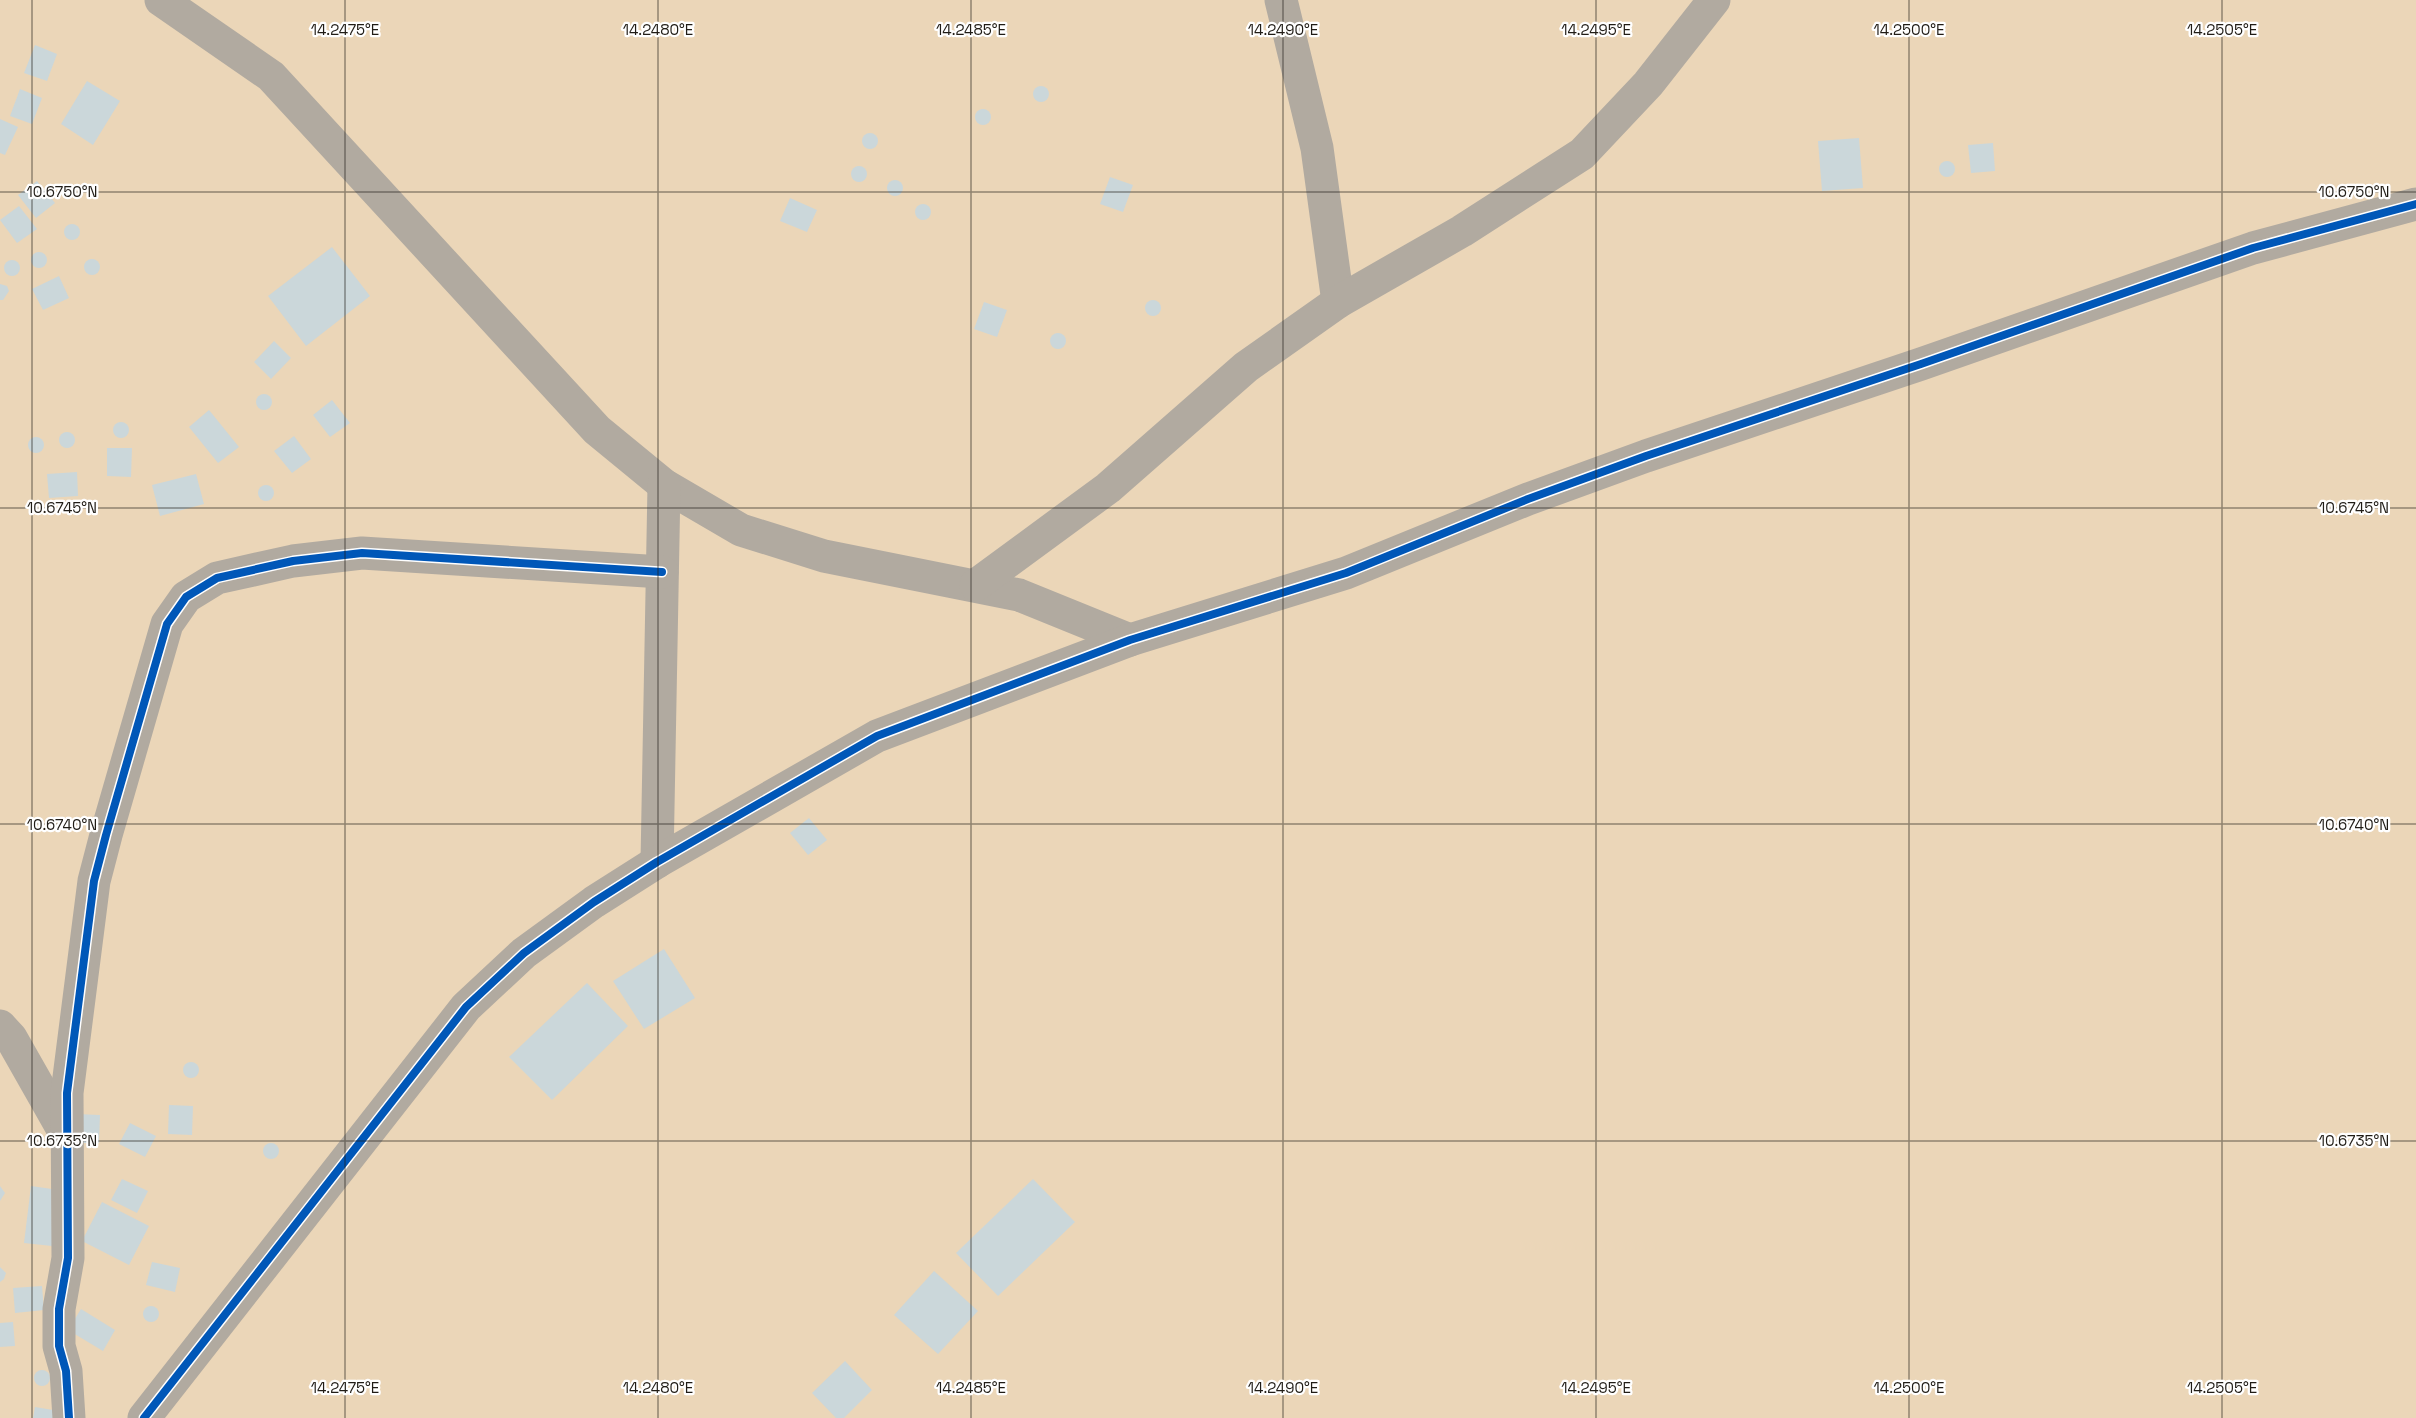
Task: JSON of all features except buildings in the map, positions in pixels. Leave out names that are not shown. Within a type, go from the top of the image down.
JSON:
[{"type":"street","points":[[161,0],[271,76],[597,430],[664,485],[741,530],[824,556],[1019,595],[1130,640]]},
{"type":"street","points":[[1281,0],[1317,148],[1338,302]]},
{"type":"street","points":[[976,585],[1108,488],[1246,367],[1338,302],[1462,231],[1582,154],[1648,84],[1714,0]]},
{"type":"street","points":[[144,1418],[466,1007],[524,953],[594,902],[657,862],[877,736],[1130,640],[1346,573],[1528,499],[1646,456],[1910,368],[2242,252],[2416,204]]},
{"type":"street","points":[[657,862],[664,485]]},
{"type":"street","points":[[69,1418],[66,1371],[59,1346],[59,1309],[68,1258],[67,1093],[94,881],[168,624],[186,597],[217,578],[293,561],[362,553],[662,572]]},
{"type":"street","points":[[0,1026],[11,1038],[66,1135]]},
{"type":"shaded area","points":[[0,0],[2416,0],[2416,1418],[0,1418]]},
{"type":"cycle path","points":[[144,1418],[466,1007],[524,953],[594,902],[657,862],[877,736],[1130,640],[1346,573],[1528,499],[1646,456],[1921,364],[2253,248],[2416,204]]},
{"type":"cycle path","points":[[69,1418],[66,1371],[59,1346],[59,1309],[68,1258],[67,1093],[94,881],[167,624],[186,597],[217,578],[293,561],[362,553],[662,572]]}]
